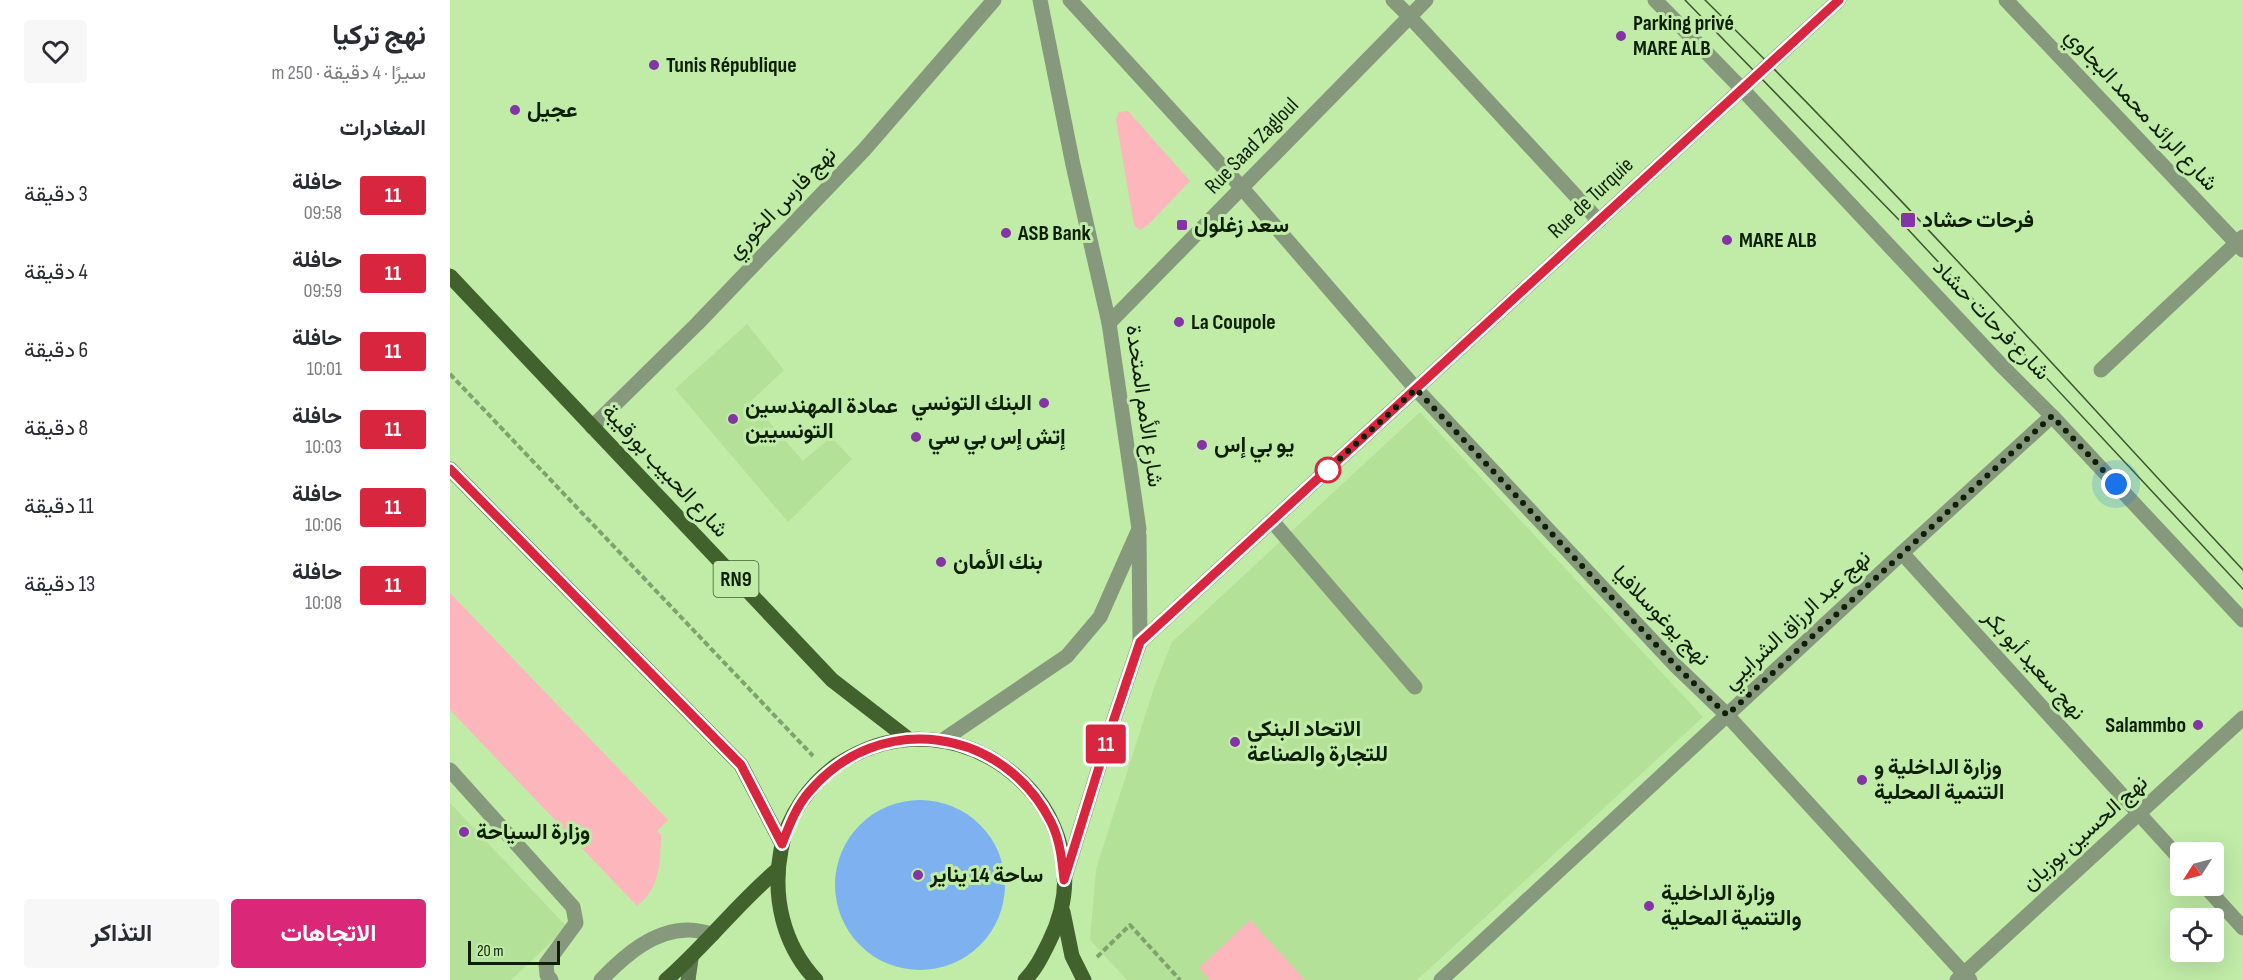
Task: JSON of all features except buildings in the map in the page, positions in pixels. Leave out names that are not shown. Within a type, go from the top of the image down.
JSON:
[{"type":"main road","name":"شارع الحبيب بورقيبة","points":[[450,276],[832,680],[907,738]]},
{"type":"main road","points":[[450,469],[741,765],[782,844]]},
{"type":"main road","points":[[816,980],[793,948],[783,923],[778,897],[777,870],[782,844],[797,809],[808,793],[828,772],[852,755],[879,744],[907,738],[943,740],[971,748],[996,760],[1019,778],[1038,800],[1052,824],[1061,851],[1064,880],[1062,907],[1058,925],[1036,968],[1025,980]]},
{"type":"main road","points":[[666,980],[691,959],[751,893],[777,870]]},
{"type":"main road","points":[[1062,907],[1072,956],[1082,977]]},
{"type":"main road","points":[[688,980],[691,959]]},
{"type":"street","name":"نهج فارس الخوري","points":[[592,426],[697,324],[864,150],[994,0]]},
{"type":"street","name":"شارع الأمم المتحدة","points":[[1040,0],[1073,165],[1109,323],[1139,529],[1140,642]]},
{"type":"street","name":"نهج يوغوسلافيا","points":[[1070,0],[1242,188],[1416,389],[1676,666],[1727,715],[1964,978]]},
{"type":"street","points":[[1393,0],[1599,221]]},
{"type":"street","name":"Rue Saad Zagloul","points":[[1109,323],[1426,0]]},
{"type":"street","name":"شارع فرحات حشاد","points":[[1655,0],[1742,89],[2243,620]]},
{"type":"street","name":"Rue de Turquie","points":[[1140,642],[1839,0]]},
{"type":"street","name":"شارع الرائد محمد البجاوي","points":[[2006,0],[2241,243]]},
{"type":"street","points":[[2101,370],[2241,243]]},
{"type":"street","name":"نهج عبد الرزاق الشرايبي","points":[[1441,980],[2052,416]]},
{"type":"street","points":[[1272,521],[1415,687]]},
{"type":"street","points":[[943,740],[1073,650],[1100,617],[1139,529]]},
{"type":"street","name":"نهج سعيد أبو بكر","points":[[1902,553],[2170,848]]},
{"type":"street","points":[[1064,880],[1140,642]]},
{"type":"street","name":"نهج الحسين بوزيان","points":[[1964,978],[2243,718]]},
{"type":"street","points":[[450,770],[573,907],[576,924],[546,964],[547,975],[551,980]]},
{"type":"street","points":[[2214,896],[2243,928]]},
{"type":"street","points":[[601,980],[617,963],[649,940],[689,930],[713,934]]},
{"type":"path","points":[[450,374],[828,772]]},
{"type":"path","points":[[1082,977],[1130,925],[1180,980]]},
{"type":"shaded area","points":[[1128,111],[1190,181],[1148,225],[1140,230],[1134,225],[1116,120],[1119,112]]},
{"type":"shaded area","name":"عمادة المهندسين التونسيين","points":[[747,324],[784,370],[751,401],[803,461],[831,437],[852,459],[788,522],[675,389]]},
{"type":"shaded area","points":[[1420,412],[1703,717],[1417,980],[1127,980],[1090,940],[1096,869],[1155,685],[1172,642]]},
{"type":"shaded area","points":[[450,593],[668,820],[657,831],[661,835],[661,845],[655,882],[645,899],[637,906],[450,710]]},
{"type":"shaded area","points":[[450,803],[567,927],[511,980],[450,980]]},
{"type":"shaded area","points":[[1250,920],[1305,980],[1210,980],[1199,968]]},
{"type":"water","points":[[920,800],[952,807],[980,825],[998,853],[1005,885],[998,917],[980,945],[952,963],[920,970],[888,963],[860,945],[842,917],[835,885],[842,853],[860,825],[888,807]]},
{"type":"tram line","points":[[1685,0],[1903,224],[2243,589]]},
{"type":"tram line","points":[[1705,0],[1910,210],[2243,570]]},
{"type":"bus line","name":"11","points":[[450,469],[741,765],[782,844],[792,817],[808,793],[828,772],[852,755],[879,744],[907,738],[943,740],[971,748],[996,760],[1019,778],[1038,800],[1052,824],[1061,851],[1064,880],[1140,642],[1839,0]]},
{"type":"place","name":"Parking privé MARE ALB","points":[[1621,36]]},
{"type":"place","name":"Tunis République","points":[[654,65]]},
{"type":"place","name":"عجيل","points":[[515,110]]},
{"type":"place","name":"فرحات حشاد","points":[[1908,220]]},
{"type":"place","name":"سعد زغلول","points":[[1182,225]]},
{"type":"place","name":"ASB Bank","points":[[1006,233]]},
{"type":"place","name":"MARE ALB","points":[[1727,240]]},
{"type":"place","name":"La Coupole","points":[[1179,322]]},
{"type":"place","name":"البنك التونسي","points":[[1044,403]]},
{"type":"place","name":"عمادة المهندسين التونسيين","points":[[733,419]]},
{"type":"place","name":"إتش إس بي سي","points":[[916,437]]},
{"type":"place","name":"يو بي إس","points":[[1202,445]]},
{"type":"place","name":"بنك الأمان","points":[[941,562]]},
{"type":"place","name":"Salammbo","points":[[2198,725]]},
{"type":"place","name":"الاتحاد البنكي للتجارة والصناعة","points":[[1235,742]]},
{"type":"place","name":"وزارة الداخلية و التنمية المحلية","points":[[1862,780]]},
{"type":"place","name":"وزارة السياحة","points":[[464,832]]},
{"type":"place","name":"ساحة 14 يناير","points":[[918,875]]},
{"type":"place","name":"وزارة الداخلية والتنمية المحلية","points":[[1649,906]]},
{"type":"route","points":[[1328,470],[1322,475],[1416,389],[1676,666],[1727,715],[2052,416],[2116,484]]}]
